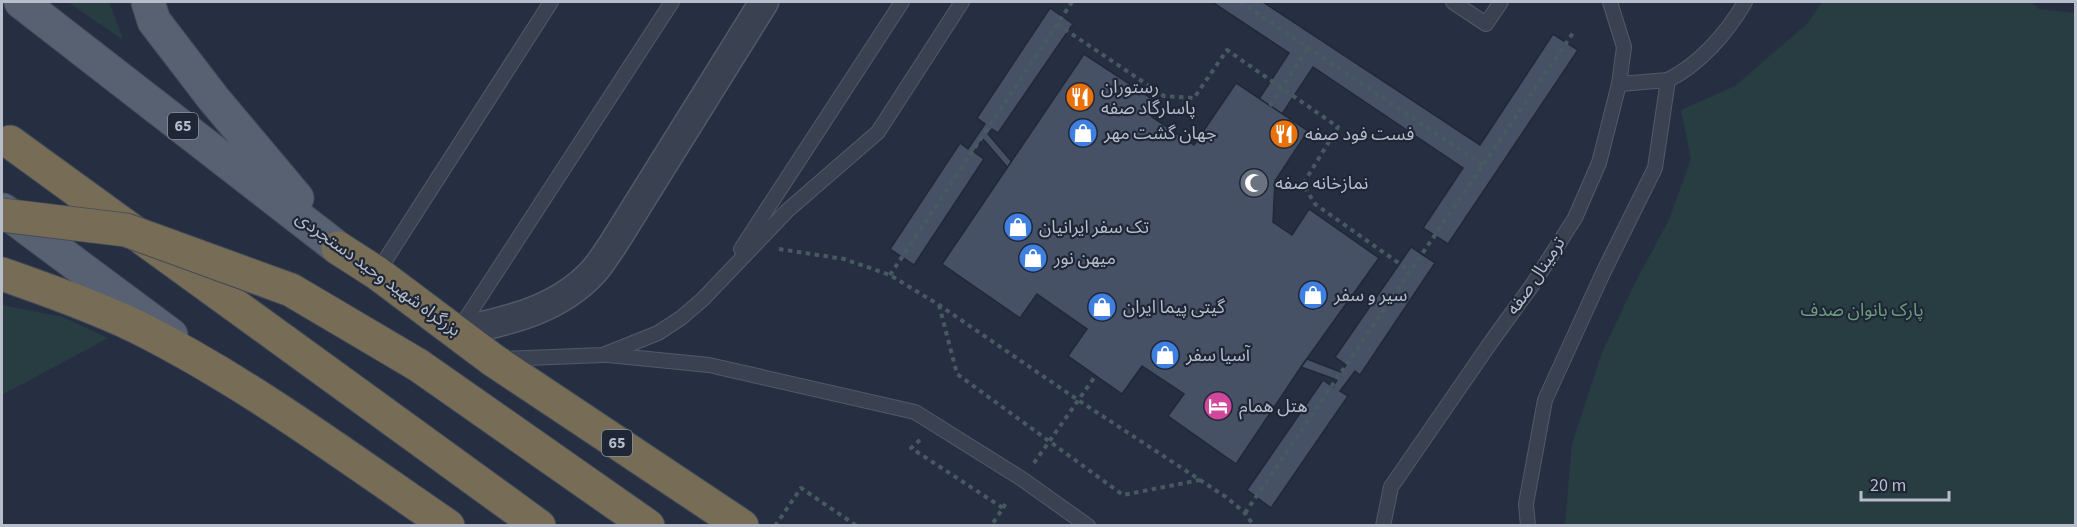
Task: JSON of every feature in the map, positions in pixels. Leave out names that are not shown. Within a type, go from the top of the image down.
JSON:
[{"type":"highway","points":[[10,141],[539,525]]},
{"type":"highway","points":[[2,215],[126,230],[291,290],[418,364],[648,525]]},
{"type":"highway","name":"بزرگراه شهید وحید دستجردی","points":[[338,248],[377,273],[493,360],[742,525]]},
{"type":"highway","points":[[2,274],[63,295],[137,327],[234,381],[448,525]]},
{"type":"main road","points":[[148,2],[154,21],[213,98],[338,248]]},
{"type":"main road","name":"بزرگراه شهید وحید دستجردی","points":[[17,6],[338,248]]},
{"type":"main road","points":[[2,209],[234,381]]},
{"type":"street","points":[[457,332],[532,314],[566,295],[593,272],[612,246],[764,2]]},
{"type":"lane","points":[[377,273],[551,2]]},
{"type":"lane","points":[[457,332],[672,2]]},
{"type":"lane","points":[[725,274],[902,2]]},
{"type":"lane","points":[[603,355],[658,333],[681,318],[703,299],[788,210],[878,132],[962,2]]},
{"type":"lane","points":[[1453,2],[1486,24],[1501,2]]},
{"type":"lane","name":"ترمینال صفه","points":[[1383,525],[1391,487],[1533,284],[1575,218],[1599,163],[1619,84],[1623,47],[1610,2]]},
{"type":"lane","points":[[1619,84],[1668,80],[1685,72],[1711,47],[1745,2]]},
{"type":"lane","points":[[1528,525],[1526,504],[1545,400],[1603,273],[1655,168],[1668,80]]},
{"type":"lane","points":[[493,360],[603,355],[710,365],[915,412],[1022,479],[1088,525]]},
{"type":"path","points":[[890,275],[1072,2]]},
{"type":"path","points":[[1239,2],[1483,165]]},
{"type":"path","points":[[1057,24],[1164,96],[1194,98],[1227,50],[1338,127],[1303,184],[1315,204],[1410,271]]},
{"type":"path","points":[[1245,513],[1573,33]]},
{"type":"path","points":[[1270,106],[1308,48]]},
{"type":"path","points":[[754,245],[844,259],[890,275],[939,305],[1200,480],[1245,513],[1254,525]]},
{"type":"path","points":[[939,305],[957,374],[1123,495],[1200,480]]},
{"type":"path","points":[[1022,479],[1096,375]]},
{"type":"path","points":[[920,454],[1003,508]]},
{"type":"path","points":[[775,525],[801,488],[857,525]]},
{"type":"path","points":[[991,525],[1007,501]]},
{"type":"green space","points":[[68,2],[109,2],[123,40]]},
{"type":"green space","name":"پارک بانوان صدف","points":[[1822,2],[2032,2],[2039,9],[2075,13],[2075,525],[1565,525],[1572,444],[1601,355],[1637,279],[1669,220],[1691,159],[1681,110],[1735,86],[1808,23]]},
{"type":"green space","points":[[2,305],[63,317],[108,338],[2,395]]},
{"type":"building","points":[[1212,2],[1263,2],[1480,145],[1553,34],[1578,50],[1448,244],[1423,228],[1463,168],[1313,67],[1282,114],[1259,99],[1289,53]]},
{"type":"building","points":[[1050,8],[1073,24],[998,133],[992,129],[988,134],[1012,162],[1008,168],[983,139],[974,152],[984,159],[914,265],[890,249],[960,143],[968,149],[985,124],[977,118]]},
{"type":"building","points":[[1084,54],[1160,104],[1152,117],[1194,145],[1236,83],[1308,131],[1275,181],[1273,222],[1292,235],[1309,209],[1379,258],[1301,367],[1236,464],[1168,416],[1184,394],[1142,366],[1122,394],[1068,356],[1087,329],[1037,294],[1020,318],[942,264]]},
{"type":"building","points":[[1411,247],[1435,263],[1360,375],[1355,371],[1340,391],[1348,396],[1271,508],[1247,490],[1323,380],[1333,387],[1337,380],[1301,367],[1307,359],[1341,372],[1346,365],[1335,357]]},
{"type":"place","name":"رستوران پاسارگاد صفه","points":[[1080,97]]},
{"type":"place","name":"جهان گشت مهر","points":[[1083,133]]},
{"type":"place","name":"فست فود صفه","points":[[1284,134]]},
{"type":"place","name":"نمازخانه صفه","points":[[1254,183]]},
{"type":"place","name":"تک سفر ایرانیان","points":[[1018,227]]},
{"type":"place","name":"میهن نور","points":[[1033,258]]},
{"type":"place","name":"سیر و سفر","points":[[1313,295]]},
{"type":"place","name":"گیتی پیما ایران","points":[[1102,307]]},
{"type":"place","name":"آسیا سفر","points":[[1165,355]]},
{"type":"place","name":"هتل همام","points":[[1218,406]]}]
